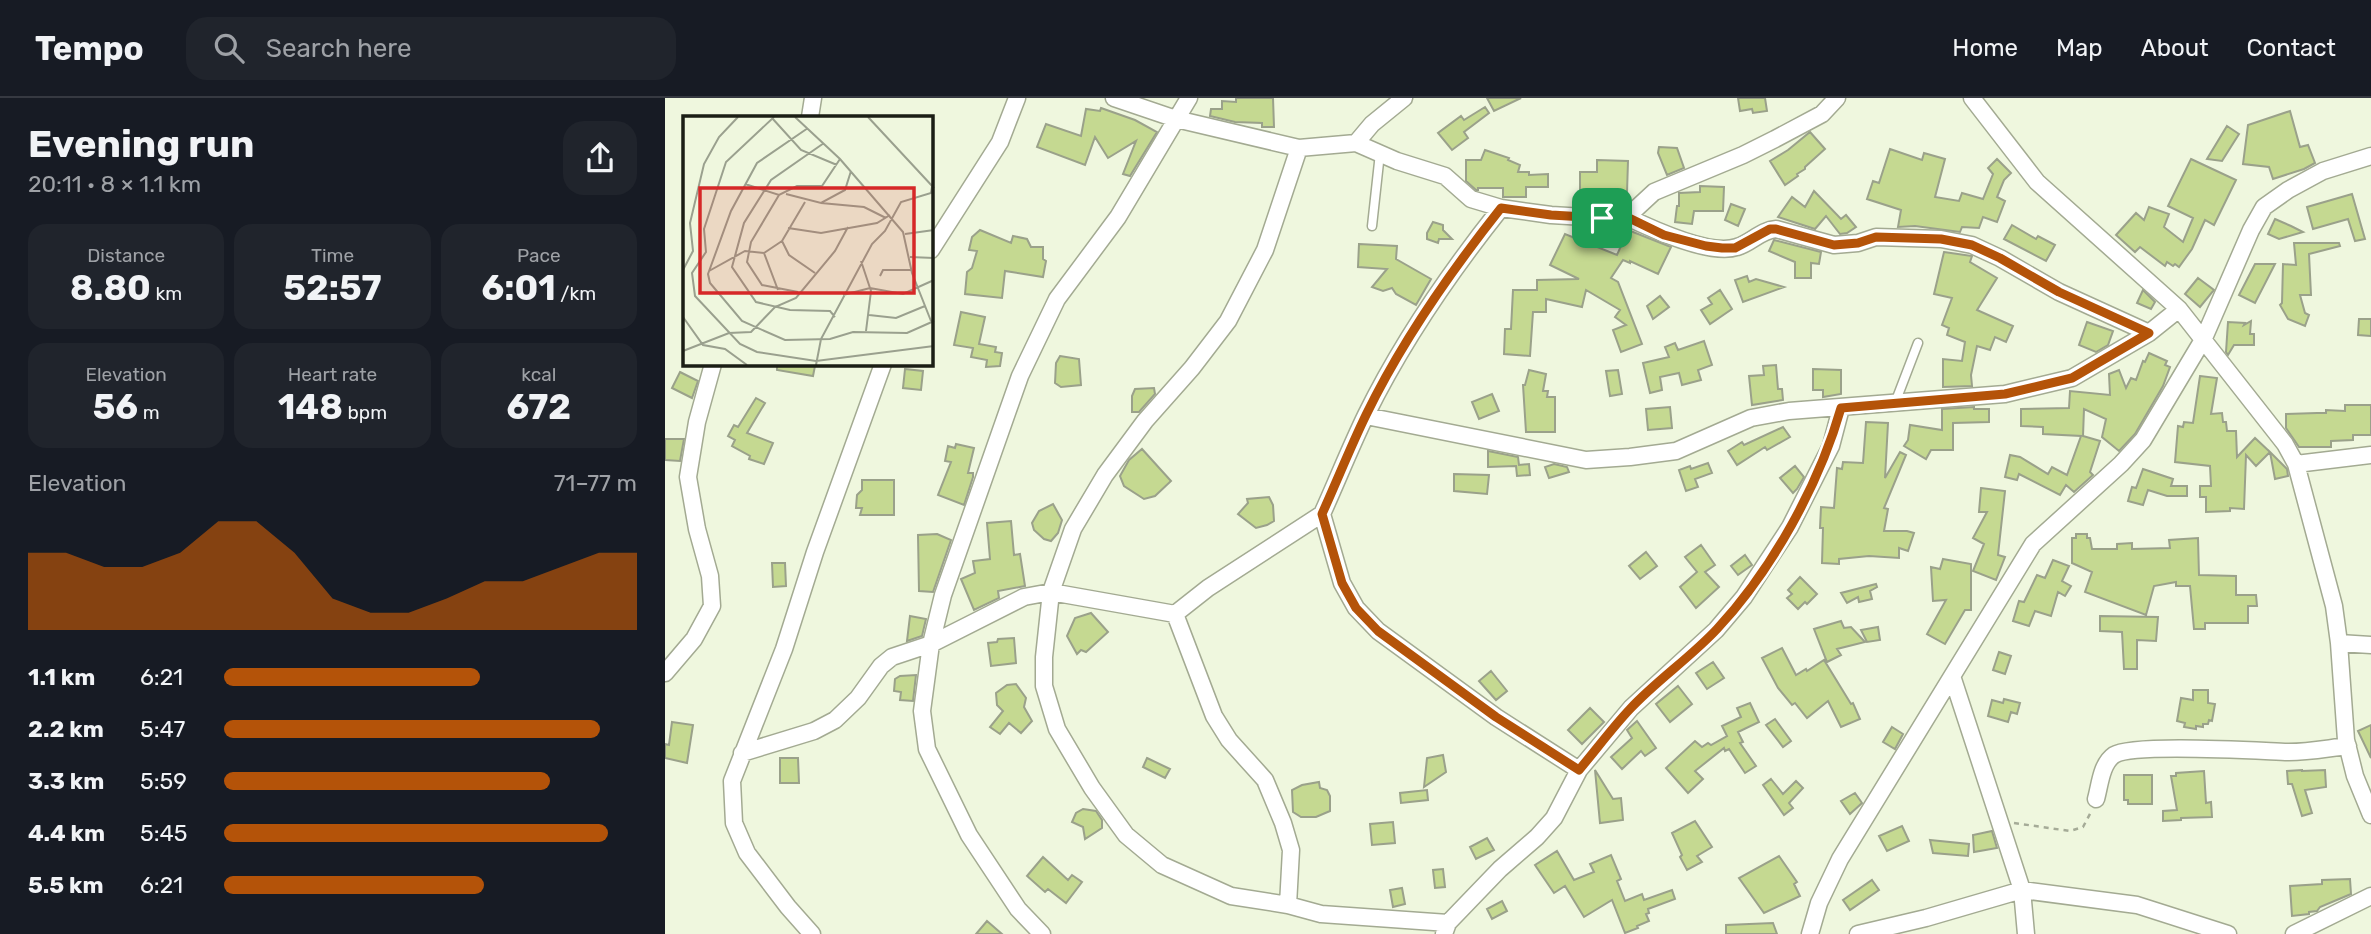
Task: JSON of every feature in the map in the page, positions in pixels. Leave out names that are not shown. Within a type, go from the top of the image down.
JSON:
[{"type":"street","points":[[810,116],[813,98]]},
{"type":"street","points":[[933,247],[1000,142],[1017,98]]},
{"type":"street","points":[[1114,98],[1176,119],[1299,148],[1356,143],[1445,176],[1471,199],[1501,208],[1551,215],[1627,217],[1664,235],[1706,246],[1735,248],[1770,229],[1834,245],[1858,243],[1876,237],[1941,239],[1972,245],[2059,292],[2149,333]]},
{"type":"street","points":[[1042,934],[1018,909],[969,835],[927,749],[922,711],[931,644],[943,595],[1020,376],[1057,299],[1118,217],[1189,98]]},
{"type":"street","points":[[1356,143],[1372,124],[1404,98]]},
{"type":"street","points":[[1627,217],[1654,192],[1765,144],[1822,114],[1837,98]]},
{"type":"street","points":[[1972,98],[2037,182],[2179,309],[2285,444],[2296,464],[2334,606],[2348,746],[2355,776],[2371,816]]},
{"type":"street","points":[[1299,148],[1265,250],[1228,321],[1192,368],[1145,421],[1105,475],[1073,528],[1051,592],[1044,657],[1044,686],[1057,729],[1092,788],[1126,835],[1161,865],[1231,896],[1288,905],[1321,914],[1446,929],[1554,818],[1579,770],[1631,708],[1716,630],[1744,597],[1790,527],[1831,446],[1841,408]]},
{"type":"street","points":[[1810,934],[1819,904],[1840,859],[2033,544],[2121,464],[2143,440],[2204,338],[2251,230],[2264,207],[2323,171],[2371,156]]},
{"type":"street","points":[[742,753],[814,731],[835,720],[858,698],[881,666],[892,657],[931,644],[1024,597],[1051,592],[1175,614],[1208,588],[1322,514],[1384,382],[1457,264],[1501,208]]},
{"type":"street","points":[[1366,416],[1586,460],[1676,451],[1751,418],[1789,411],[2005,394],[2072,378],[2149,333],[2179,309]]},
{"type":"street","points":[[665,673],[694,639],[712,606],[711,576],[697,528],[688,477],[697,422],[712,366]]},
{"type":"street","points":[[812,934],[747,853],[734,823],[731,781],[784,649],[815,552],[882,366]]},
{"type":"street","points":[[2296,464],[2371,455]]},
{"type":"street","points":[[1322,514],[1342,583],[1356,608],[1378,631],[1496,717],[1579,770]]},
{"type":"street","points":[[1175,614],[1214,716],[1229,740],[1265,780],[1283,823],[1291,850],[1288,905]]},
{"type":"street","points":[[2339,643],[2371,645]]},
{"type":"street","points":[[1952,676],[2022,890],[2026,934]]},
{"type":"street","points":[[2096,799],[2104,766],[2110,757],[2121,751],[2183,749],[2293,752],[2348,746]]},
{"type":"street","points":[[1857,934],[1926,918],[2022,890],[2137,905],[2228,934]]},
{"type":"street","points":[[2294,934],[2371,896]]},
{"type":"lane","points":[[1372,226],[1380,153]]},
{"type":"lane","points":[[1895,402],[1918,343]]},
{"type":"path","points":[[2000,822],[2070,831],[2084,827],[2096,799]]},
{"type":"building","points":[[1236,98],[1273,98],[1274,127],[1210,116],[1211,109],[1222,109],[1222,101],[1236,102]]},
{"type":"building","points":[[1487,98],[1521,98],[1494,111]]},
{"type":"building","points":[[1738,98],[1765,98],[1767,111],[1740,111]]},
{"type":"building","points":[[1485,107],[1489,113],[1464,132],[1468,138],[1452,150],[1438,133],[1461,116],[1464,120]]},
{"type":"building","points":[[1101,108],[1135,120],[1157,132],[1130,176],[1123,174],[1136,141],[1108,158],[1095,137],[1085,165],[1037,147],[1046,124],[1081,136],[1086,109],[1100,111]]},
{"type":"building","points":[[2290,111],[2300,147],[2308,145],[2315,163],[2273,179],[2269,167],[2243,164],[2248,125]]},
{"type":"building","points":[[2227,126],[2239,134],[2222,161],[2207,159]]},
{"type":"building","points":[[1810,132],[1825,149],[1785,185],[1770,161]]},
{"type":"building","points":[[1659,147],[1677,148],[1684,168],[1667,175],[1658,153]]},
{"type":"building","points":[[1890,149],[1922,160],[1924,153],[1945,159],[1935,197],[1959,201],[1962,193],[1983,199],[1993,174],[1988,168],[1997,159],[2011,173],[2004,180],[1997,197],[2005,201],[1997,222],[1983,217],[1979,228],[1962,227],[1960,232],[1915,226],[1898,227],[1901,210],[1867,199],[1873,181],[1879,183]]},
{"type":"building","points":[[1485,150],[1509,158],[1508,160],[1520,165],[1518,172],[1529,172],[1529,175],[1548,174],[1548,187],[1526,187],[1526,197],[1503,197],[1503,188],[1476,190],[1466,181],[1466,160],[1481,160]]},
{"type":"building","points":[[2191,159],[2236,180],[2214,225],[2205,220],[2192,249],[2179,267],[2167,262],[2165,266],[2140,247],[2135,252],[2116,235],[2136,213],[2144,220],[2149,207],[2169,214],[2164,227],[2183,242],[2193,218],[2168,206]]},
{"type":"building","points":[[1597,160],[1628,161],[1627,193],[1614,198],[1615,203],[1598,203],[1599,192],[1580,193],[1580,172],[1597,172]]},
{"type":"building","points":[[1700,186],[1724,187],[1723,211],[1694,211],[1692,224],[1675,222],[1679,193],[1700,192]]},
{"type":"building","points":[[1814,191],[1841,219],[1846,215],[1856,227],[1840,234],[1826,216],[1815,229],[1778,217],[1792,197],[1805,207]]},
{"type":"building","points":[[2352,194],[2365,239],[2355,241],[2348,219],[2313,229],[2307,207]]},
{"type":"building","points":[[1731,204],[1745,209],[1738,226],[1725,220]]},
{"type":"building","points":[[2275,219],[2303,232],[2279,239],[2268,234]]},
{"type":"building","points":[[1433,222],[1443,225],[1443,230],[1452,239],[1439,239],[1438,243],[1427,239]]},
{"type":"building","points":[[2012,225],[2036,239],[2038,236],[2055,245],[2046,261],[2004,239]]},
{"type":"building","points":[[980,230],[1011,243],[1013,236],[1027,239],[1031,247],[1043,247],[1043,259],[1046,261],[1043,277],[1005,271],[1002,298],[965,294],[967,272],[972,268],[977,251],[969,250],[972,237]]},
{"type":"building","points":[[1628,230],[1671,247],[1658,274],[1623,260],[1611,278],[1618,282],[1642,344],[1621,352],[1613,330],[1626,325],[1615,317],[1620,310],[1586,290],[1582,307],[1546,299],[1546,312],[1533,312],[1530,356],[1504,354],[1505,329],[1511,329],[1513,290],[1537,290],[1537,280],[1579,279],[1550,265],[1565,234],[1617,255]]},
{"type":"building","points":[[1774,240],[1821,252],[1819,264],[1811,263],[1811,278],[1795,278],[1795,262],[1769,251]]},
{"type":"building","points":[[2294,243],[2339,243],[2340,246],[2309,254],[2311,295],[2300,295],[2305,313],[2309,315],[2305,326],[2288,319],[2280,305],[2283,264],[2296,265]]},
{"type":"building","points":[[1359,244],[1397,246],[1396,259],[1431,279],[1416,305],[1396,294],[1392,288],[1383,291],[1372,287],[1387,269],[1358,267]]},
{"type":"building","points":[[1944,252],[1972,256],[1970,262],[1997,278],[1977,310],[2013,326],[2006,342],[1995,337],[1990,350],[1977,346],[1971,375],[1972,386],[1943,387],[1943,359],[1962,361],[1965,342],[1947,335],[1949,328],[1942,325],[1952,298],[1934,294]]},
{"type":"building","points":[[2255,264],[2275,264],[2255,303],[2239,295]]},
{"type":"building","points":[[1747,276],[1749,282],[1756,279],[1784,287],[1743,302],[1735,280]]},
{"type":"building","points":[[2198,278],[2214,290],[2200,307],[2185,294]]},
{"type":"building","points":[[1720,290],[1732,309],[1710,324],[1701,310],[1712,304],[1708,298]]},
{"type":"building","points":[[2143,290],[2155,302],[2151,309],[2137,303]]},
{"type":"building","points":[[1660,296],[1669,307],[1653,319],[1647,306]]},
{"type":"building","points":[[961,312],[985,317],[979,344],[996,347],[995,352],[1002,353],[1000,366],[986,367],[987,360],[971,357],[973,348],[954,345]]},
{"type":"building","points":[[2359,319],[2371,319],[2371,336],[2358,335]]},
{"type":"building","points":[[2251,321],[2250,334],[2254,334],[2254,345],[2234,345],[2228,355],[2228,322],[2245,323],[2244,325]]},
{"type":"building","points":[[2087,322],[2113,331],[2108,345],[2096,352],[2079,345]]},
{"type":"building","points":[[1704,341],[1712,365],[1698,370],[1701,380],[1682,385],[1679,373],[1660,377],[1662,390],[1650,393],[1643,363],[1669,357],[1665,347],[1675,343],[1678,350]]},
{"type":"building","points":[[2149,353],[2167,361],[2165,365],[2170,367],[2163,386],[2135,434],[2119,451],[2102,437],[2106,419],[2084,409],[2083,436],[2100,441],[2090,472],[2093,475],[2074,492],[2066,485],[2060,495],[2019,474],[2017,480],[2005,477],[2010,455],[2020,457],[2048,474],[2052,467],[2067,475],[2081,436],[2043,434],[2043,427],[2021,426],[2021,409],[2069,408],[2070,391],[2110,395],[2109,374],[2119,370],[2126,388],[2131,378],[2136,380]]},
{"type":"building","points":[[1060,356],[1079,359],[1081,385],[1061,387],[1055,383],[1056,363]]},
{"type":"building","points":[[1776,365],[1778,389],[1782,389],[1783,400],[1752,405],[1749,376],[1764,375],[1763,366]]},
{"type":"building","points":[[777,366],[815,366],[813,376],[777,370]]},
{"type":"building","points":[[905,369],[923,371],[921,390],[903,388]]},
{"type":"building","points":[[1813,369],[1841,370],[1841,394],[1823,397],[1823,390],[1813,390]]},
{"type":"building","points":[[1529,370],[1546,374],[1543,391],[1548,391],[1547,397],[1555,397],[1555,432],[1526,432],[1523,385]]},
{"type":"building","points":[[1618,370],[1622,394],[1610,396],[1606,371]]},
{"type":"building","points":[[680,372],[698,381],[692,398],[672,388]]},
{"type":"building","points":[[2200,376],[2217,378],[2211,414],[2222,413],[2227,431],[2236,431],[2237,457],[2255,438],[2270,452],[2256,466],[2246,455],[2244,509],[2206,512],[2206,497],[2200,497],[2200,486],[2211,486],[2210,466],[2175,462],[2178,426],[2183,427],[2184,422],[2193,423]]},
{"type":"building","points":[[1154,388],[1155,394],[1139,412],[1132,412],[1135,389]]},
{"type":"building","points":[[1492,394],[1499,411],[1479,419],[1472,402]]},
{"type":"building","points":[[756,398],[765,403],[747,433],[773,443],[764,464],[749,459],[750,456],[732,446],[735,440],[728,436],[734,425],[738,427]]},
{"type":"building","points":[[2345,405],[2371,405],[2371,435],[2353,435],[2353,440],[2331,441],[2331,447],[2299,447],[2286,428],[2286,414],[2345,411]]},
{"type":"building","points":[[1670,407],[1672,428],[1648,430],[1646,409]]},
{"type":"building","points":[[1942,409],[1989,409],[1989,422],[1953,423],[1953,450],[1931,450],[1926,459],[1904,446],[1908,440],[1910,425],[1942,430]]},
{"type":"building","points":[[1866,422],[1888,423],[1885,478],[1900,452],[1906,455],[1884,508],[1888,509],[1884,531],[1914,533],[1908,551],[1899,548],[1899,558],[1869,556],[1839,559],[1839,564],[1822,563],[1821,507],[1834,508],[1837,468],[1842,469],[1843,462],[1863,463]]},
{"type":"building","points":[[1783,427],[1790,437],[1767,450],[1765,447],[1737,465],[1728,451],[1742,442],[1744,445]]},
{"type":"building","points":[[665,439],[684,439],[680,461],[665,460]]},
{"type":"building","points":[[956,444],[974,448],[968,473],[973,473],[973,477],[964,505],[938,495],[951,462],[945,461],[948,446],[955,448]]},
{"type":"building","points":[[1142,449],[1171,481],[1155,496],[1144,499],[1124,486],[1120,476],[1129,460]]},
{"type":"building","points":[[1488,451],[1518,457],[1519,465],[1529,464],[1530,475],[1517,476],[1516,466],[1488,467]]},
{"type":"building","points":[[2270,452],[2287,469],[2288,476],[2275,479]]},
{"type":"building","points":[[1708,463],[1712,473],[1695,479],[1698,487],[1686,491],[1679,470]]},
{"type":"building","points":[[1554,464],[1567,467],[1569,472],[1549,478],[1545,467]]},
{"type":"building","points":[[1795,466],[1804,477],[1793,493],[1780,478]]},
{"type":"building","points":[[2143,469],[2173,479],[2171,486],[2187,486],[2187,496],[2167,496],[2148,490],[2143,505],[2128,501],[2132,487],[2136,488]]},
{"type":"building","points":[[1454,474],[1489,475],[1487,494],[1454,491]]},
{"type":"building","points":[[862,480],[894,480],[894,515],[860,515],[862,508],[856,508]]},
{"type":"building","points":[[1981,488],[2005,491],[1998,555],[2005,557],[1996,580],[1973,571],[1984,544],[1973,538],[1987,512],[1979,512]]},
{"type":"building","points":[[1269,497],[1273,505],[1274,521],[1267,525],[1256,528],[1238,514],[1248,503],[1247,499]]},
{"type":"building","points":[[1053,504],[1062,520],[1058,533],[1051,541],[1044,539],[1034,530],[1032,523],[1039,511]]},
{"type":"building","points":[[1011,521],[1014,555],[1020,554],[1025,586],[998,591],[999,598],[974,610],[961,579],[975,573],[973,561],[990,559],[987,523]]},
{"type":"building","points":[[937,534],[951,540],[933,592],[919,591],[918,535]]},
{"type":"building","points":[[2076,534],[2087,534],[2092,549],[2117,549],[2117,544],[2132,543],[2132,549],[2170,548],[2169,540],[2198,538],[2199,575],[2236,576],[2236,595],[2256,595],[2257,606],[2248,606],[2248,623],[2205,623],[2205,629],[2194,629],[2190,586],[2176,586],[2176,582],[2154,586],[2146,615],[2085,592],[2092,572],[2072,563],[2072,538],[2076,538]]},
{"type":"building","points":[[1701,545],[1715,565],[1705,572],[1719,587],[1696,608],[1680,587],[1697,572],[1685,557]]},
{"type":"building","points":[[1646,552],[1657,566],[1640,579],[1629,566]]},
{"type":"building","points":[[1745,555],[1752,565],[1738,575],[1731,566]]},
{"type":"building","points":[[1943,559],[1971,564],[1971,610],[1965,610],[1945,644],[1927,634],[1946,600],[1933,601],[1931,567],[1940,569]]},
{"type":"building","points":[[2053,560],[2069,566],[2062,581],[2071,586],[2065,596],[2058,592],[2051,616],[2035,611],[2029,626],[2013,621],[2019,601],[2024,602],[2037,575],[2045,578]]},
{"type":"building","points":[[772,563],[785,563],[786,586],[773,587]]},
{"type":"building","points":[[1800,577],[1817,594],[1798,609],[1787,598],[1792,594],[1788,590]]},
{"type":"building","points":[[1876,584],[1877,587],[1870,591],[1872,599],[1859,602],[1858,597],[1847,603],[1841,593]]},
{"type":"building","points":[[1091,613],[1108,632],[1086,652],[1081,650],[1077,654],[1067,636],[1075,618]]},
{"type":"building","points":[[910,616],[926,619],[922,636],[907,641]]},
{"type":"building","points":[[2100,616],[2158,617],[2156,641],[2137,640],[2137,669],[2124,669],[2122,632],[2100,631]]},
{"type":"building","points":[[1841,621],[1844,628],[1851,627],[1865,642],[1837,649],[1841,655],[1827,662],[1814,629]]},
{"type":"building","points":[[1878,627],[1880,640],[1867,642],[1861,630]]},
{"type":"building","points":[[1014,638],[1016,663],[991,666],[988,643]]},
{"type":"building","points":[[1782,648],[1796,675],[1824,660],[1851,704],[1853,703],[1860,719],[1841,727],[1828,701],[1807,718],[1795,703],[1792,705],[1778,688],[1762,658]]},
{"type":"building","points":[[1999,652],[2011,656],[2005,674],[1993,670]]},
{"type":"building","points":[[1713,662],[1724,678],[1707,689],[1696,673]]},
{"type":"building","points":[[1491,671],[1507,691],[1496,700],[1479,681]]},
{"type":"building","points":[[916,675],[913,701],[900,700],[901,692],[894,691],[895,679]]},
{"type":"building","points":[[1016,684],[1026,698],[1024,707],[1032,721],[1021,733],[1009,723],[1000,734],[990,727],[1003,711],[997,705],[996,693],[1007,685]]},
{"type":"building","points":[[1678,686],[1692,704],[1670,722],[1656,704]]},
{"type":"building","points":[[2193,690],[2208,690],[2208,703],[2215,704],[2212,721],[2203,724],[2203,727],[2196,726],[2196,729],[2184,727],[2185,723],[2177,721],[2181,698],[2193,700]]},
{"type":"building","points":[[2004,699],[2020,703],[2017,714],[2011,712],[2008,722],[1988,716],[1992,700],[2003,703]]},
{"type":"building","points":[[1750,703],[1759,722],[1738,732],[1743,742],[1740,743],[1756,766],[1745,773],[1729,749],[1725,751],[1724,748],[1695,771],[1703,779],[1688,793],[1666,768],[1695,741],[1702,747],[1727,736],[1722,726],[1741,717],[1737,708]]},
{"type":"building","points":[[1590,708],[1604,722],[1582,744],[1568,730]]},
{"type":"building","points":[[1775,719],[1791,741],[1783,747],[1766,725]]},
{"type":"building","points":[[1637,721],[1656,748],[1645,756],[1641,751],[1622,769],[1611,757],[1632,738],[1627,730]]},
{"type":"building","points":[[672,722],[693,725],[687,763],[665,758],[665,744],[669,745]]},
{"type":"building","points":[[2371,725],[2371,758],[2358,731]]},
{"type":"building","points":[[1892,727],[1903,734],[1895,749],[1883,742]]},
{"type":"building","points":[[1443,755],[1446,772],[1424,787],[1427,758]]},
{"type":"building","points":[[780,758],[798,758],[799,783],[780,783]]},
{"type":"building","points":[[1147,758],[1170,769],[1165,778],[1143,767]]},
{"type":"building","points":[[1595,770],[1613,799],[1621,798],[1623,820],[1600,823]]},
{"type":"building","points":[[2325,770],[2326,787],[2305,790],[2312,813],[2302,816],[2292,784],[2288,784],[2287,771]]},
{"type":"building","points":[[2204,771],[2206,803],[2211,802],[2212,817],[2163,821],[2163,811],[2177,810],[2171,776],[2176,776],[2176,773]]},
{"type":"building","points":[[2124,775],[2152,775],[2152,804],[2128,804],[2128,800],[2124,800]]},
{"type":"building","points":[[1771,779],[1783,794],[1796,781],[1803,788],[1789,803],[1793,808],[1784,815],[1763,785]]},
{"type":"building","points":[[1319,782],[1320,788],[1327,790],[1330,796],[1330,811],[1316,817],[1301,817],[1293,812],[1292,790]]},
{"type":"building","points":[[1427,790],[1428,800],[1401,803],[1400,793]]},
{"type":"building","points":[[1855,793],[1862,803],[1850,814],[1841,801]]},
{"type":"building","points":[[1083,809],[1096,811],[1102,820],[1102,828],[1085,839],[1083,827],[1072,822],[1076,813]]},
{"type":"building","points":[[1695,821],[1712,847],[1697,856],[1702,862],[1687,870],[1672,833]]},
{"type":"building","points":[[1393,822],[1395,843],[1372,845],[1370,824]]},
{"type":"building","points":[[1902,826],[1909,841],[1887,851],[1879,836]]},
{"type":"building","points":[[1992,831],[1997,848],[1974,852],[1973,835]]},
{"type":"building","points":[[1487,838],[1494,850],[1476,859],[1470,847]]},
{"type":"building","points":[[1930,840],[1969,844],[1968,856],[1933,853]]},
{"type":"building","points":[[1557,851],[1574,880],[1594,872],[1590,864],[1611,855],[1621,879],[1617,881],[1625,901],[1642,894],[1644,900],[1672,890],[1675,899],[1648,909],[1649,913],[1646,914],[1649,921],[1625,933],[1612,900],[1584,917],[1565,886],[1554,893],[1535,865]]},
{"type":"building","points":[[1779,856],[1797,882],[1794,884],[1800,896],[1764,913],[1739,878]]},
{"type":"building","points":[[1043,857],[1068,880],[1072,875],[1082,882],[1066,903],[1048,889],[1045,892],[1027,876]]},
{"type":"building","points":[[1443,869],[1445,887],[1435,888],[1433,870]]},
{"type":"building","points":[[2350,879],[2351,894],[2309,914],[2292,916],[2290,886],[2322,884],[2322,880]]},
{"type":"building","points":[[1872,880],[1879,890],[1850,910],[1843,900]]},
{"type":"building","points":[[1402,888],[1405,904],[1393,907],[1390,890]]},
{"type":"building","points":[[1502,901],[1507,911],[1492,919],[1487,909]]},
{"type":"building","points":[[987,921],[1002,934],[976,934]]},
{"type":"building","points":[[1773,923],[1777,934],[1726,934],[1726,925]]},
{"type":"route","points":[[1501,208],[1602,218],[1627,217],[1664,235],[1722,248],[1735,248],[1770,229],[1834,245],[1858,243],[1876,237],[1941,239],[1972,245],[2059,292],[2149,333],[2072,378],[2005,394],[1841,408],[1831,446],[1790,527],[1744,597],[1716,630],[1631,708],[1579,770],[1496,717],[1378,631],[1356,608],[1342,583],[1322,514],[1384,382],[1457,264],[1501,208]]}]
